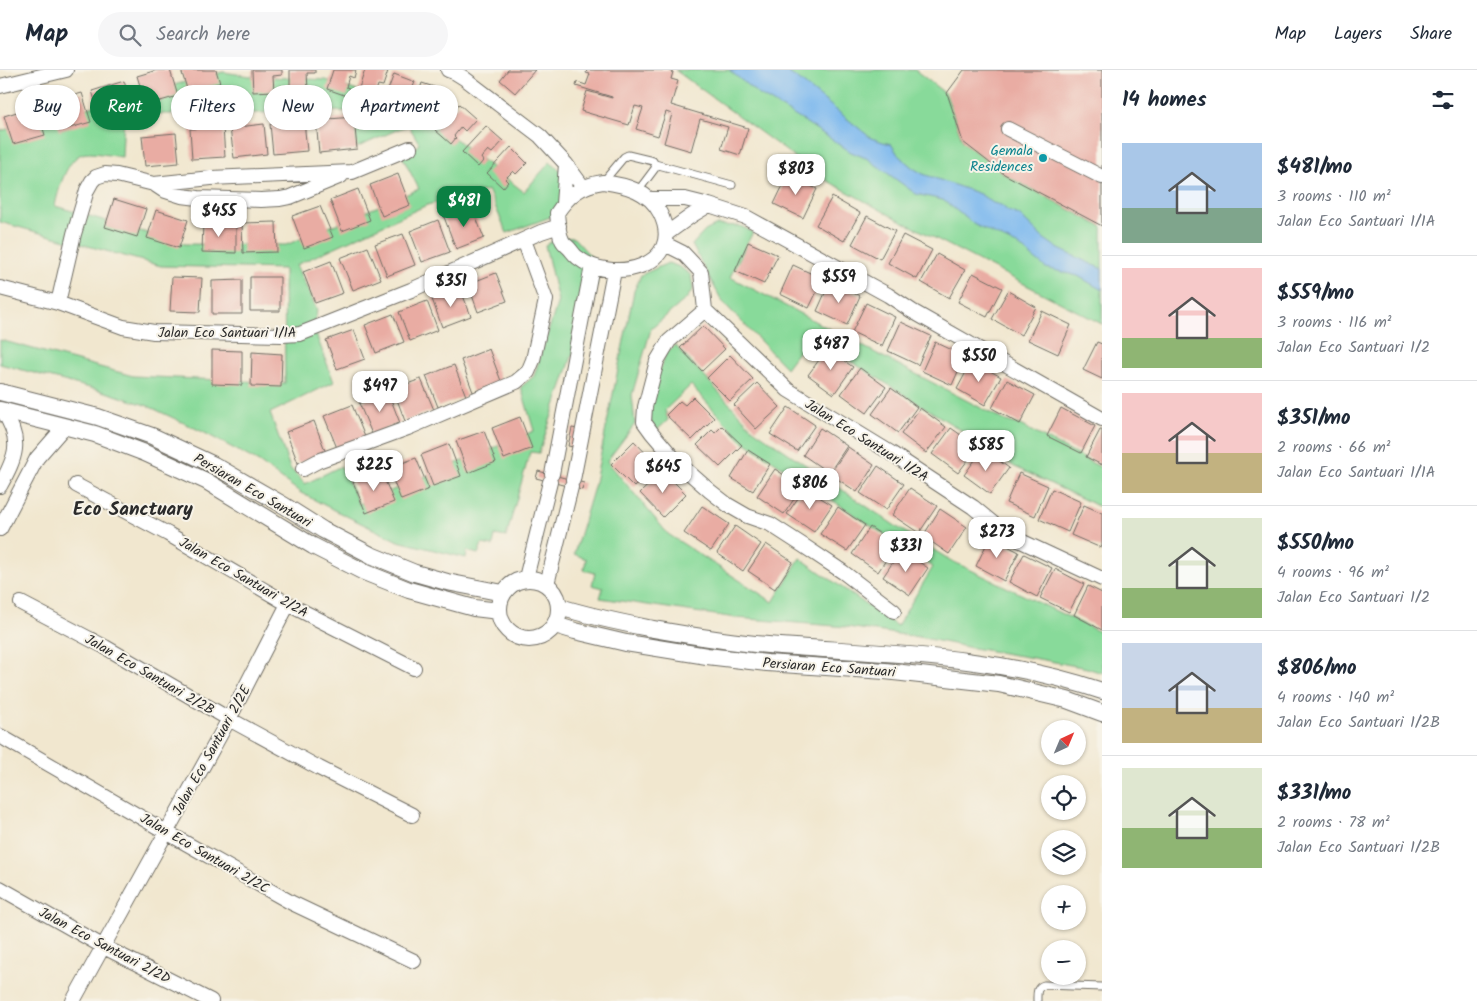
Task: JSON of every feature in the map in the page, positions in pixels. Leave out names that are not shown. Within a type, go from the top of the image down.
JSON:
[{"type":"street","points":[[0,86],[66,70]]},
{"type":"street","points":[[448,70],[456,72],[540,136],[566,164],[583,187]]},
{"type":"street","points":[[1008,129],[1102,176]]},
{"type":"street","points":[[154,184],[163,190],[182,196],[261,200],[280,199],[290,197],[410,148]]},
{"type":"street","points":[[563,204],[566,164]]},
{"type":"street","points":[[58,303],[74,234],[87,190],[96,177],[105,174],[117,175],[154,184],[211,178],[352,172]]},
{"type":"street","points":[[651,261],[660,253],[665,239],[662,217],[650,199],[638,191],[622,185],[603,182],[595,183],[583,187],[573,194],[557,213],[562,239],[577,257],[592,266],[614,271],[632,270],[651,261],[682,253]]},
{"type":"street","points":[[650,199],[685,199],[746,217],[888,295],[912,311],[1102,419]]},
{"type":"street","points":[[665,239],[691,216],[709,205]]},
{"type":"street","name":"Jalan Eco Santuari 1/1A","points":[[0,288],[58,303],[122,327],[154,332],[300,334],[411,290],[541,232],[559,226]]},
{"type":"street","points":[[665,239],[701,272],[705,310],[669,341],[657,361],[645,406],[644,422],[676,461],[728,505],[747,516],[770,524],[843,572],[894,611]]},
{"type":"street","points":[[303,468],[408,428],[516,382],[528,372],[540,334],[546,300],[524,240]]},
{"type":"street","points":[[526,578],[556,456],[592,266]]},
{"type":"street","points":[[547,584],[578,461],[614,271]]},
{"type":"street","name":"Jalan Eco Santuari 1/2A","points":[[705,310],[788,390],[899,458],[973,508],[1006,534],[1102,579]]},
{"type":"street","name":"Persiaran Eco Santuari","points":[[0,392],[98,417],[152,436],[214,465],[323,530],[371,555],[415,573],[447,582],[503,592]]},
{"type":"street","points":[[0,486],[11,466],[16,451],[13,431],[2,411]]},
{"type":"street","name":"Persiaran Eco Santuari","points":[[2,411],[95,434],[145,453],[206,480],[313,546],[364,572],[409,590],[474,608],[499,611]]},
{"type":"street","points":[[0,529],[37,458],[65,426]]},
{"type":"street","points":[[556,456],[578,461]]},
{"type":"street","points":[[11,466],[29,475]]},
{"type":"street","name":"Jalan Eco Santuari 2/2A","points":[[76,485],[168,534],[288,604],[414,668]]},
{"type":"street","points":[[526,578],[547,584],[554,590],[560,607],[555,625],[540,637],[531,639],[513,634],[501,620],[499,611],[503,592],[509,585],[526,578]]},
{"type":"street","name":"Jalan Eco Santuari 2/2B","points":[[22,603],[105,647],[318,768],[412,815]]},
{"type":"street","name":"Jalan Eco Santuari 2/2E","points":[[73,1001],[229,719],[288,604]]},
{"type":"street","name":"Persiaran Eco Santuari","points":[[560,607],[709,639],[768,645],[886,652],[1002,665],[1072,681],[1102,691]]},
{"type":"street","name":"Persiaran Eco Santuari","points":[[555,625],[626,643],[707,656],[767,663],[885,671],[999,684],[1067,700],[1102,713]]},
{"type":"street","name":"Jalan Eco Santuari 2/2C","points":[[0,736],[292,902],[414,961]]},
{"type":"street","name":"Jalan Eco Santuari 2/2D","points":[[0,888],[104,947],[211,1001]]},
{"type":"lane","points":[[603,182],[621,159],[628,155],[732,186]]},
{"type":"lane","points":[[638,191],[656,167],[656,164]]},
{"type":"lane","points":[[1037,1001],[1037,990],[1044,984],[1102,987]]},
{"type":"green space","points":[[675,70],[915,70],[946,94],[963,142],[1004,174],[1102,227],[1102,324],[826,180]]},
{"type":"green space","points":[[223,72],[250,76],[326,80],[342,86],[342,111],[332,111],[332,85],[264,85],[264,113],[254,113],[254,85],[174,85]]},
{"type":"green space","points":[[171,86],[171,114],[161,114],[161,88]]},
{"type":"green space","points":[[90,107],[90,130],[123,130],[122,157],[91,153],[76,157],[67,169],[55,206],[185,244],[286,245],[419,189],[402,156],[416,148],[419,143],[411,130],[444,130],[524,192],[550,162],[568,177],[556,215],[507,233],[488,190],[427,205],[296,265],[317,310],[314,329],[334,382],[270,413],[290,468],[305,484],[341,466],[359,504],[534,431],[521,387],[534,376],[558,301],[545,245],[562,237],[574,238],[595,261],[597,283],[539,453],[530,452],[506,537],[495,535],[493,546],[482,544],[478,554],[467,551],[466,558],[398,541],[301,493],[259,462],[203,432],[148,406],[109,393],[0,364],[0,340],[133,376],[285,383],[284,269],[161,266],[0,222],[0,131],[15,127],[15,130],[80,130],[80,110]]},
{"type":"green space","points":[[354,130],[396,130],[356,148]]},
{"type":"green space","points":[[717,225],[740,226],[753,232],[730,277],[1006,421],[1020,425],[1102,468],[1102,508],[1013,466],[993,450],[810,336],[786,368],[722,301],[692,245],[705,231]]},
{"type":"green space","points":[[668,263],[680,267],[691,275],[693,289],[687,298],[651,329],[632,395],[635,424],[607,461],[668,534],[773,602],[800,558],[897,626],[933,567],[740,439],[691,385],[665,410],[668,420],[657,430],[649,416],[651,396],[666,353],[675,345],[753,429],[894,525],[950,560],[1102,633],[1102,673],[1087,668],[919,637],[847,627],[736,618],[600,598],[603,588],[592,585],[595,573],[584,570],[586,559],[574,554],[594,487],[634,291],[641,275]]},
{"type":"water","points":[[729,70],[784,70],[798,79],[871,138],[891,144],[899,156],[913,168],[923,174],[980,194],[993,203],[1001,205],[1008,211],[1019,215],[1043,238],[1059,249],[1102,269],[1102,290],[1078,276],[1046,268],[1019,246],[975,225],[943,200],[916,194],[868,159],[851,152],[758,94]]},
{"type":"building","points":[[157,70],[170,70],[175,85],[171,85],[171,98],[161,101],[161,85],[140,85],[137,76]]},
{"type":"building","points":[[181,70],[216,70],[220,83],[213,85],[186,85]]},
{"type":"building","points":[[252,70],[282,70],[282,75],[273,76],[274,85],[264,85],[264,91],[254,92]]},
{"type":"building","points":[[290,70],[315,70],[315,73],[307,73],[308,85],[290,85]]},
{"type":"building","points":[[333,70],[356,70],[354,78],[349,76],[347,85],[342,85],[342,94],[332,91],[332,85],[328,85]]},
{"type":"building","points":[[365,70],[388,71],[383,85],[360,85]]},
{"type":"building","points":[[508,70],[535,70],[515,93],[500,80]]},
{"type":"building","points":[[587,70],[668,70],[673,72],[671,79],[678,81],[671,105],[748,128],[740,155],[721,149],[728,127],[700,119],[691,151],[664,143],[672,114],[666,112],[658,136],[636,129],[643,108],[635,106],[629,125],[581,111],[587,91],[612,98],[576,86],[577,82],[586,85],[590,74],[586,73]]},
{"type":"building","name":"Gemala Residences","points":[[964,70],[1102,70],[1102,226],[1004,174],[963,142],[947,93]]},
{"type":"building","points":[[394,74],[415,82],[414,85],[390,85]]},
{"type":"building","points":[[124,81],[125,85],[111,85]]},
{"type":"building","points":[[82,93],[90,122],[80,125],[80,94]]},
{"type":"building","points":[[458,105],[476,119],[465,131],[461,127],[451,144],[435,130],[458,130]]},
{"type":"building","points":[[15,113],[15,130],[43,130],[45,135],[13,144],[4,116]]},
{"type":"building","points":[[342,118],[342,130],[355,130],[357,149],[319,153],[317,130],[332,130],[332,119]]},
{"type":"building","points":[[264,124],[267,154],[234,158],[230,130],[254,130],[254,125]]},
{"type":"building","points":[[486,126],[503,141],[492,153],[488,150],[481,158],[483,161],[478,167],[462,152]]},
{"type":"building","points":[[190,130],[223,130],[225,157],[192,159]]},
{"type":"building","points":[[271,130],[305,130],[307,151],[273,154]]},
{"type":"building","points":[[176,133],[179,163],[145,166],[142,136]]},
{"type":"building","points":[[511,147],[527,163],[516,174],[513,171],[505,179],[508,182],[503,188],[487,173]]},
{"type":"building","points":[[398,174],[410,205],[382,216],[370,185]]},
{"type":"building","points":[[788,175],[817,189],[803,218],[774,204]]},
{"type":"building","points":[[358,189],[370,220],[342,231],[330,200]]},
{"type":"building","points":[[832,197],[860,213],[844,241],[816,225]]},
{"type":"building","points":[[114,199],[146,209],[137,237],[105,227]]},
{"type":"building","points":[[320,206],[333,237],[304,248],[292,216]]},
{"type":"building","points":[[472,207],[484,238],[456,249],[444,217]]},
{"type":"building","points":[[156,210],[188,220],[179,248],[147,238]]},
{"type":"building","points":[[867,216],[895,231],[880,259],[852,244]]},
{"type":"building","points":[[438,220],[450,252],[422,262],[410,231]]},
{"type":"building","points":[[203,222],[236,223],[236,253],[202,252]]},
{"type":"building","points":[[276,222],[277,252],[243,253],[242,223]]},
{"type":"building","points":[[403,234],[415,265],[387,276],[375,244]]},
{"type":"building","points":[[903,235],[932,250],[917,279],[888,263]]},
{"type":"building","points":[[748,242],[778,255],[764,284],[735,271]]},
{"type":"building","points":[[368,247],[381,279],[353,290],[340,258]]},
{"type":"building","points":[[937,254],[965,270],[949,298],[921,282]]},
{"type":"building","points":[[331,261],[343,293],[315,303],[303,272]]},
{"type":"building","points":[[793,265],[823,279],[809,308],[780,294]]},
{"type":"building","points":[[496,273],[507,301],[478,312],[468,284]]},
{"type":"building","points":[[973,273],[1002,288],[987,317],[958,302]]},
{"type":"building","points":[[172,277],[202,278],[200,312],[170,311]]},
{"type":"building","points":[[250,277],[280,277],[280,311],[250,311]]},
{"type":"building","points":[[242,280],[242,314],[212,314],[212,281]]},
{"type":"building","points":[[830,282],[860,296],[847,325],[817,311]]},
{"type":"building","points":[[460,288],[471,316],[442,327],[432,299]]},
{"type":"building","points":[[1008,291],[1036,307],[1021,335],[992,319]]},
{"type":"building","points":[[427,301],[438,330],[410,341],[399,312]]},
{"type":"building","points":[[866,303],[895,317],[882,346],[852,332]]},
{"type":"building","points":[[1042,311],[1071,325],[1058,354],[1028,340]]},
{"type":"building","points":[[393,314],[404,342],[376,353],[365,325]]},
{"type":"building","points":[[901,322],[931,336],[918,365],[888,351]]},
{"type":"building","points":[[703,326],[725,349],[702,371],[680,348]]},
{"type":"building","points":[[354,330],[365,359],[337,369],[326,340]]},
{"type":"building","points":[[935,342],[965,356],[952,385],[922,371]]},
{"type":"building","points":[[1097,342],[1102,344],[1102,379],[1083,370]]},
{"type":"building","points":[[489,349],[501,381],[473,392],[461,360]]},
{"type":"building","points":[[827,349],[853,367],[834,394],[808,375]]},
{"type":"building","points":[[212,350],[242,351],[242,385],[212,384]]},
{"type":"building","points":[[252,352],[282,354],[281,387],[251,386]]},
{"type":"building","points":[[730,355],[753,379],[730,401],[707,378]]},
{"type":"building","points":[[972,361],[1001,377],[985,405],[957,389]]},
{"type":"building","points":[[454,365],[466,396],[438,407],[426,376]]},
{"type":"building","points":[[860,368],[886,387],[867,413],[841,394]]},
{"type":"building","points":[[421,379],[434,410],[405,421],[393,389]]},
{"type":"building","points":[[1007,380],[1035,395],[1020,424],[992,408]]},
{"type":"building","points":[[757,383],[780,407],[756,429],[734,405]]},
{"type":"building","points":[[891,388],[917,407],[898,433],[872,414]]},
{"type":"building","points":[[388,392],[400,423],[372,434],[359,403]]},
{"type":"building","points":[[693,397],[714,418],[692,440],[666,415],[680,401],[685,405]]},
{"type":"building","points":[[352,405],[365,437],[337,448],[324,416]]},
{"type":"building","points":[[788,407],[815,425],[797,451],[770,434]]},
{"type":"building","points":[[920,408],[946,427],[926,453],[901,434]]},
{"type":"building","points":[[1061,408],[1095,426],[1081,453],[1047,436]]},
{"type":"building","points":[[520,417],[532,448],[504,459],[492,428]]},
{"type":"building","points":[[314,421],[326,453],[298,463],[286,432]]},
{"type":"building","points":[[722,426],[742,445],[720,467],[697,445],[712,430],[715,433]]},
{"type":"building","points":[[572,428],[578,429],[574,447],[568,446]]},
{"type":"building","points":[[820,428],[847,446],[829,473],[803,455]]},
{"type":"building","points":[[951,428],[978,447],[958,473],[932,454]]},
{"type":"building","points":[[1100,430],[1102,430],[1102,465],[1086,457]]},
{"type":"building","points":[[484,431],[496,462],[468,473],[456,441]]},
{"type":"building","points":[[634,441],[657,465],[634,487],[611,464]]},
{"type":"building","points":[[449,444],[461,476],[433,486],[421,455]]},
{"type":"building","points":[[848,447],[874,465],[857,492],[830,474]]},
{"type":"building","points":[[983,449],[1009,468],[990,494],[964,475]]},
{"type":"building","points":[[748,450],[770,464],[753,491],[731,478]]},
{"type":"building","points":[[416,458],[429,489],[401,500],[388,468]]},
{"type":"building","points":[[878,466],[904,484],[886,510],[860,493]]},
{"type":"building","points":[[775,469],[802,487],[784,514],[757,496]]},
{"type":"building","points":[[381,471],[394,502],[366,513],[353,482]]},
{"type":"building","points":[[538,471],[584,483],[582,490],[536,478]]},
{"type":"building","points":[[663,471],[686,494],[663,517],[640,493]]},
{"type":"building","points":[[1019,473],[1048,486],[1035,516],[1006,503]]},
{"type":"building","points":[[805,488],[832,505],[814,532],[787,514]]},
{"type":"building","points":[[910,488],[937,506],[919,533],[892,515]]},
{"type":"building","points":[[1052,489],[1081,502],[1068,532],[1039,519]]},
{"type":"building","points":[[1084,505],[1102,513],[1101,548],[1071,535]]},
{"type":"building","points":[[702,506],[729,524],[711,551],[684,533]]},
{"type":"building","points":[[838,507],[865,525],[847,551],[820,534]]},
{"type":"building","points":[[940,509],[967,527],[949,554],[923,536]]},
{"type":"building","points":[[735,526],[761,544],[743,571],[717,553]]},
{"type":"building","points":[[870,527],[896,545],[878,572],[852,554]]},
{"type":"building","points":[[990,537],[1019,552],[1004,581],[976,566]]},
{"type":"building","points":[[766,544],[793,562],[775,589],[748,571]]},
{"type":"building","points":[[901,550],[928,568],[910,595],[883,577]]},
{"type":"building","points":[[1024,554],[1052,568],[1037,597],[1009,582]]},
{"type":"building","points":[[1055,569],[1084,584],[1069,612],[1040,598]]},
{"type":"building","points":[[1088,586],[1102,593],[1102,630],[1074,615]]},
{"type":"place","name":"Gemala Residences","points":[[1043,158]]},
{"type":"district","name":"Eco Sanctuary","points":[[133,508]]}]
